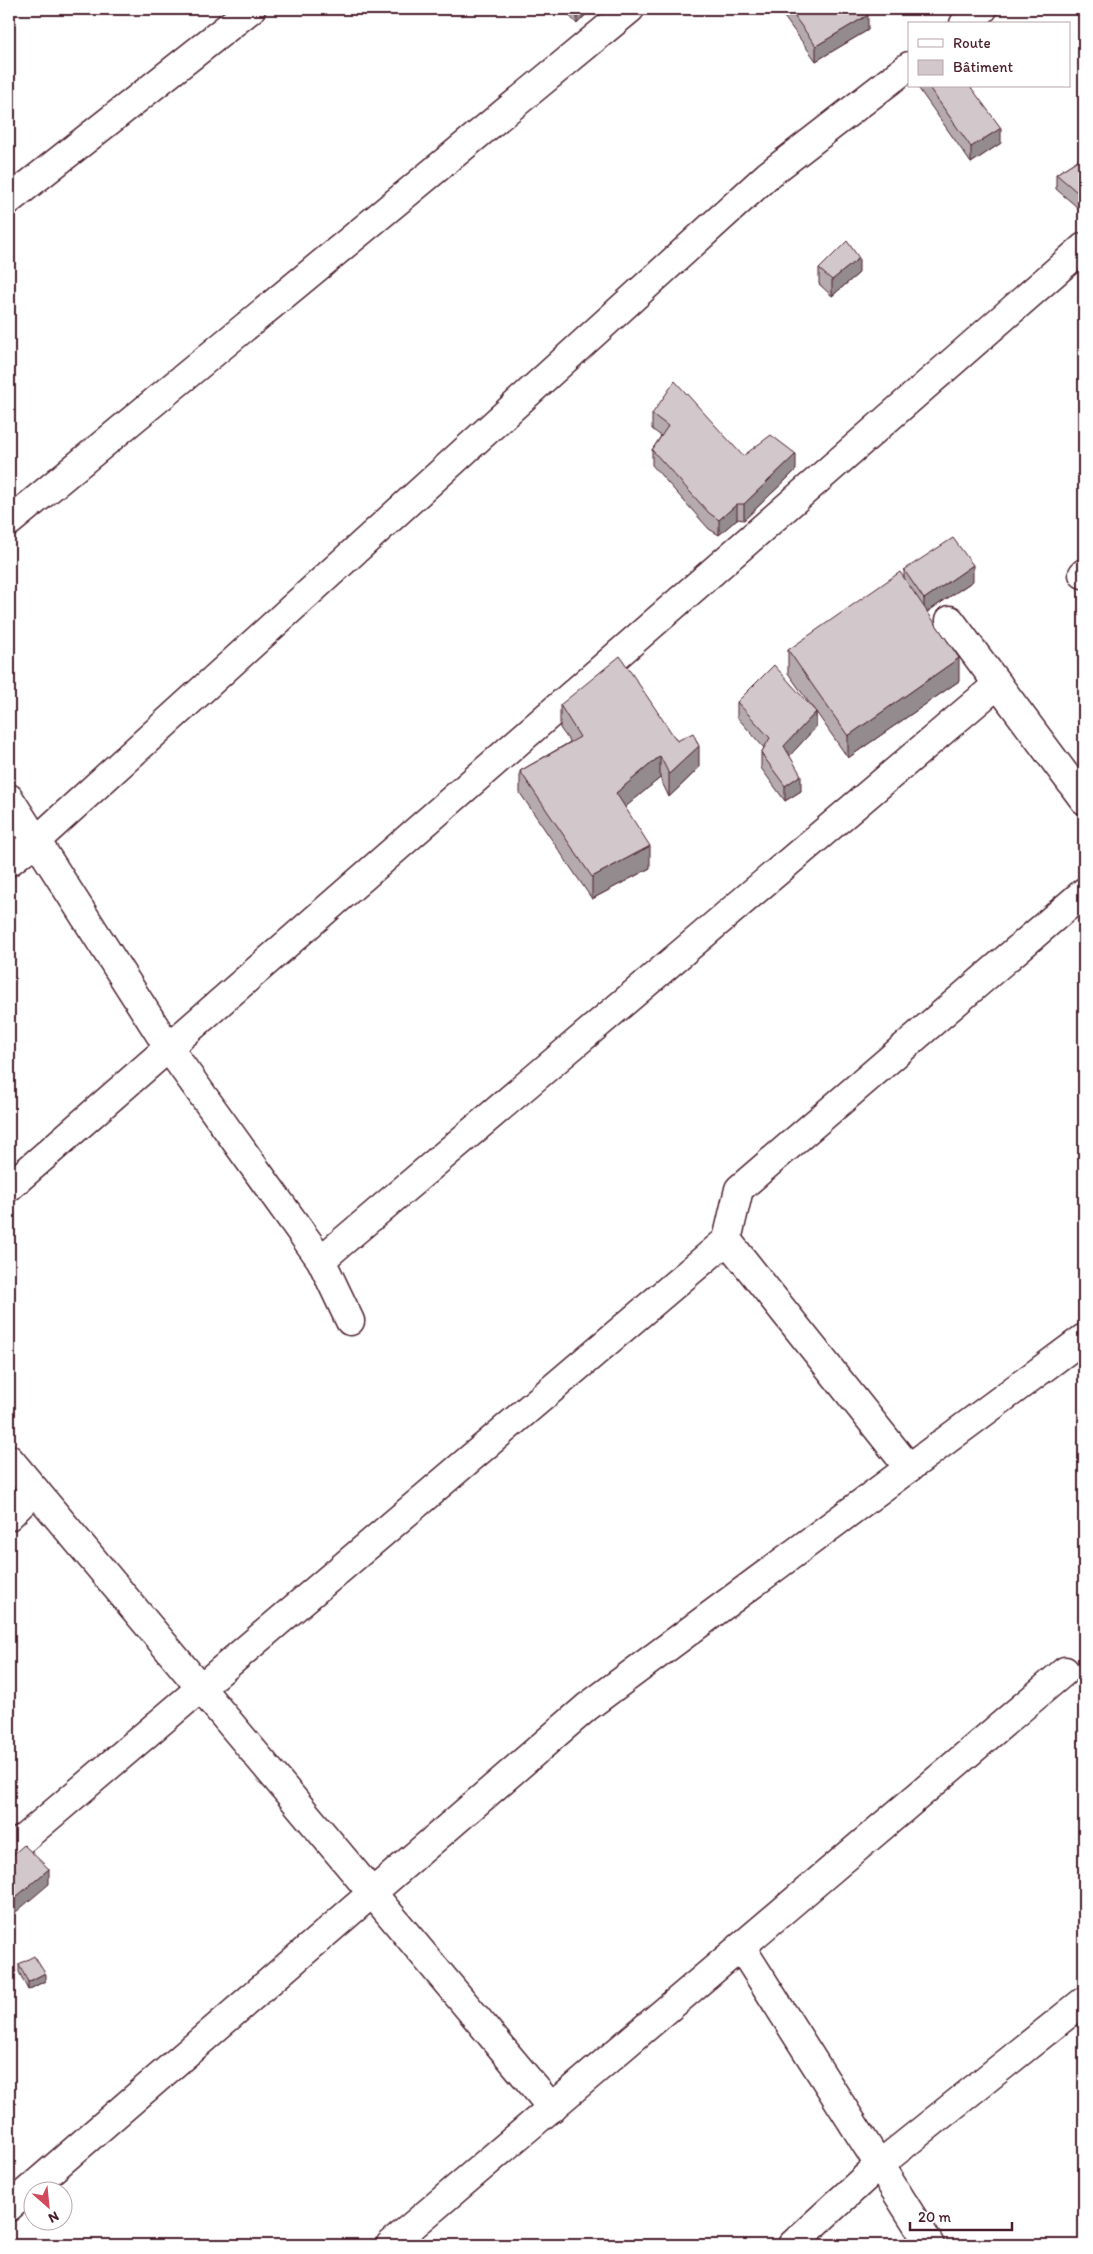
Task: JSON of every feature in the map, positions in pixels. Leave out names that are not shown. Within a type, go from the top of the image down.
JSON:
[{"type":"street","points":[[9,200],[251,9]]},
{"type":"street","points":[[9,522],[630,9]]},
{"type":"street","points":[[967,22],[983,9]]},
{"type":"street","points":[[9,862],[36,841],[768,175],[908,67]]},
{"type":"street","points":[[9,1187],[1084,247]]},
{"type":"street","points":[[950,620],[1084,800]]},
{"type":"street","points":[[321,1260],[998,684]]},
{"type":"street","points":[[9,798],[168,1047],[321,1260],[350,1321]]},
{"type":"street","points":[[9,1851],[727,1240],[739,1189],[1084,892]]},
{"type":"street","points":[[727,1240],[909,1468]]},
{"type":"street","points":[[9,2208],[587,1707],[1084,1338]]},
{"type":"street","points":[[9,1459],[552,2108]]},
{"type":"street","points":[[9,1516],[35,1490]]},
{"type":"street","points":[[390,2245],[1065,1671]]},
{"type":"street","points":[[741,1947],[930,2245]]},
{"type":"street","points":[[792,2245],[880,2165],[1084,2001]]},
{"type":"building","points":[[789,9],[864,9],[868,15],[816,46]]},
{"type":"building","points":[[929,88],[971,88],[1001,128],[971,147]]},
{"type":"building","points":[[1084,156],[1084,198],[1056,174]]},
{"type":"building","points":[[847,241],[859,258],[832,280],[819,269]]},
{"type":"building","points":[[675,381],[743,456],[771,435],[796,454],[744,504],[737,504],[719,520],[709,513],[652,450],[668,426],[652,414]]},
{"type":"building","points":[[953,538],[973,565],[924,599],[904,570]]},
{"type":"building","points":[[900,572],[959,658],[848,736],[788,650]]},
{"type":"building","points":[[620,656],[677,741],[693,733],[699,746],[669,774],[660,756],[616,793],[650,846],[592,877],[520,771],[580,737],[560,705]]},
{"type":"building","points":[[774,665],[816,712],[784,746],[801,775],[785,786],[761,753],[770,738],[737,702]]},
{"type":"building","points":[[24,1845],[49,1869],[9,1903],[9,1858]]},
{"type":"building","points":[[34,1956],[45,1973],[28,1982],[19,1964]]}]
